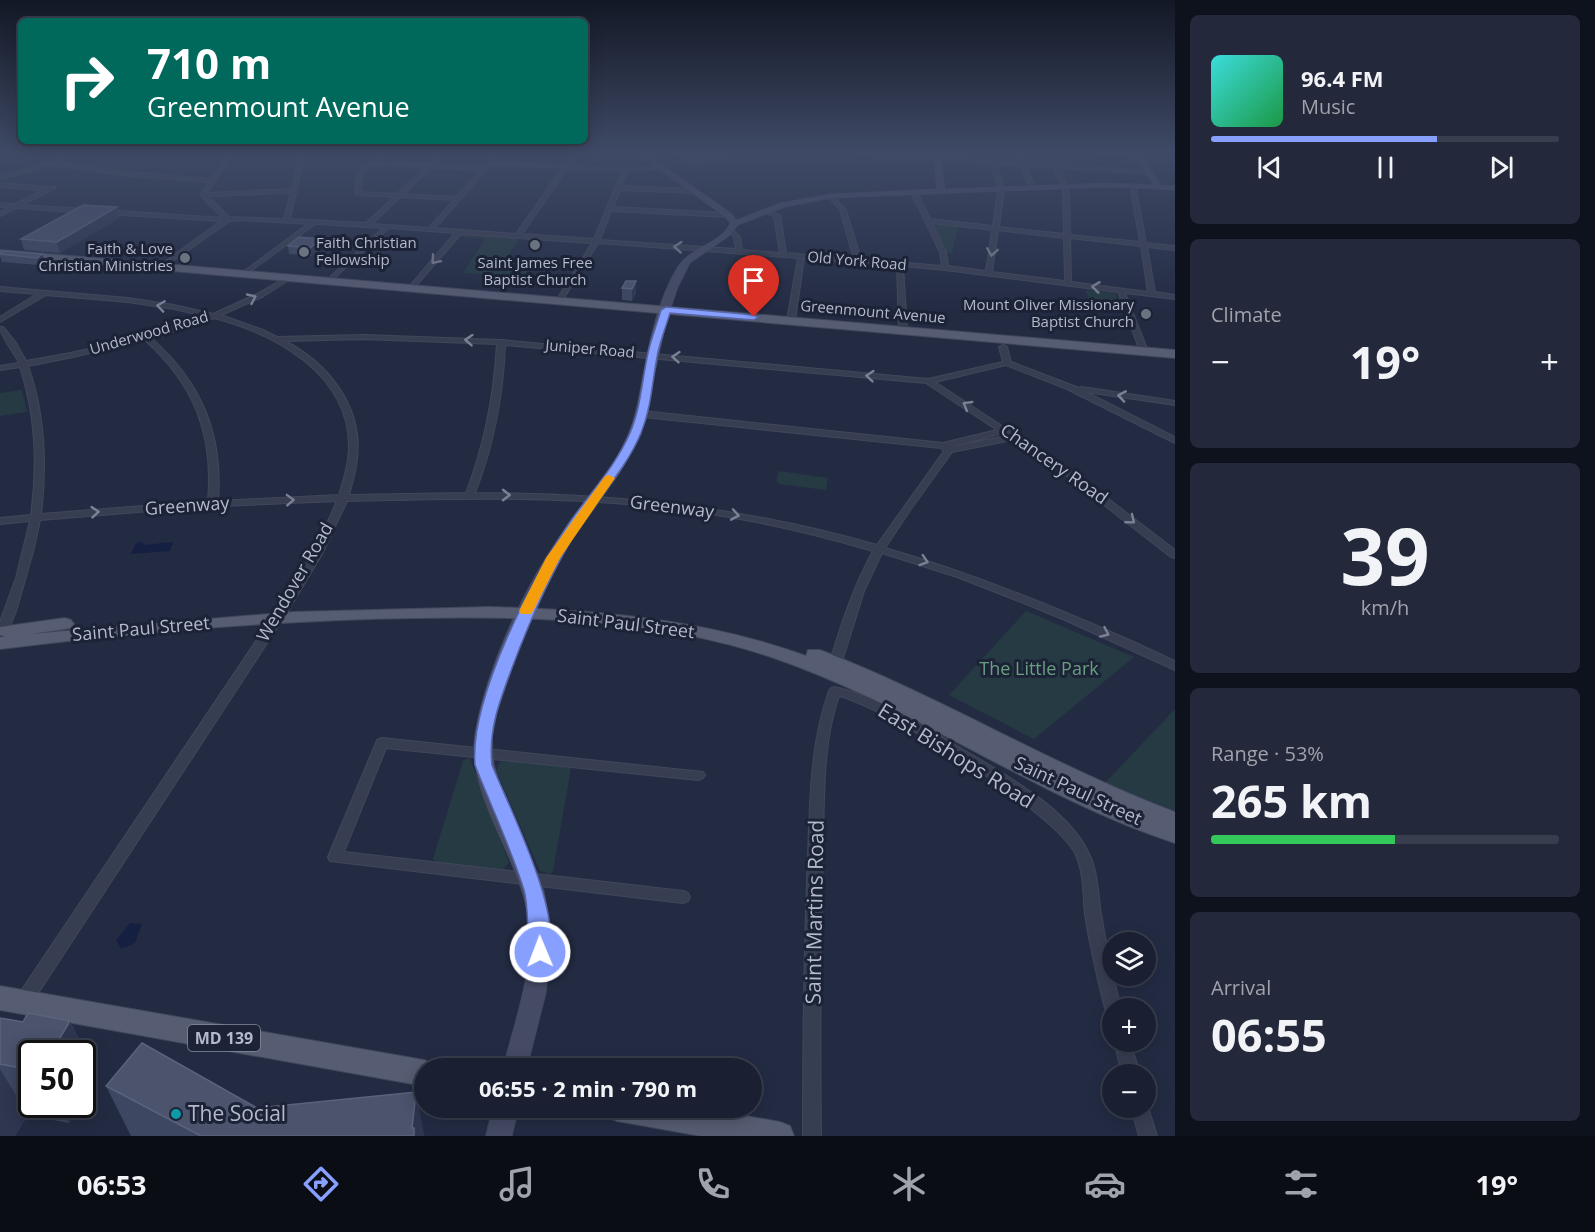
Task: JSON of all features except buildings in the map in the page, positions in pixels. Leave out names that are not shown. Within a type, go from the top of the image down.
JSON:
[{"type":"main road","points":[[715,206],[728,215],[756,216]]},
{"type":"main road","points":[[517,1058],[537,975],[541,941],[539,915],[530,879],[488,779],[481,753],[482,733],[488,712],[527,609],[553,558],[620,462],[643,414],[653,355],[666,310],[683,266],[702,249],[733,228],[743,227],[756,216],[782,206]]},
{"type":"main road","points":[[728,215],[733,228]]},
{"type":"main road","name":"Greenmount Avenue","points":[[0,253],[1175,354]]},
{"type":"main road","name":"Saint Paul Street","points":[[1,636],[125,629],[280,612],[421,613],[527,609],[648,615],[699,623],[780,644],[834,676],[912,709],[1056,783],[1175,834]]},
{"type":"main road","name":"Saint Paul Street","points":[[834,676],[931,706],[1065,775],[1175,821]]},
{"type":"main road","name":"MD 139","points":[[11,1000],[414,1071]]},
{"type":"main road","points":[[499,1136],[503,1118]]},
{"type":"main road","points":[[679,1118],[780,1136]]},
{"type":"street","points":[[0,214],[14,206]]},
{"type":"street","name":"Old York Road","points":[[14,206],[367,225],[801,256],[945,268],[1175,297]]},
{"type":"street","points":[[161,267],[228,219],[214,206]]},
{"type":"street","points":[[287,220],[290,206]]},
{"type":"street","points":[[367,225],[387,206]]},
{"type":"street","points":[[430,230],[452,206]]},
{"type":"street","points":[[518,236],[538,206]]},
{"type":"street","points":[[559,301],[596,241],[610,206]]},
{"type":"street","points":[[840,206],[843,210],[858,261]]},
{"type":"street","points":[[921,206],[944,255],[945,268]]},
{"type":"street","points":[[989,273],[999,206]]},
{"type":"street","points":[[1066,206],[1068,284]]},
{"type":"street","points":[[1136,206],[1152,294]]},
{"type":"street","points":[[609,209],[728,215]]},
{"type":"street","points":[[765,212],[777,215],[783,255]]},
{"type":"street","points":[[928,221],[1175,248]]},
{"type":"street","points":[[245,273],[314,222]]},
{"type":"street","points":[[329,281],[387,227]]},
{"type":"street","points":[[733,228],[739,252]]},
{"type":"street","points":[[411,288],[460,231]]},
{"type":"street","points":[[791,320],[801,256]]},
{"type":"street","points":[[900,264],[903,330]]},
{"type":"street","name":"Underwood Road","points":[[0,368],[146,337],[211,315],[267,291],[290,277]]},
{"type":"street","name":"Wendover Road","points":[[0,289],[151,304],[211,315],[278,339],[303,355],[327,376],[349,413],[353,436],[353,459],[342,498],[315,554],[280,612],[11,1000]]},
{"type":"street","points":[[1121,290],[1144,351]]},
{"type":"street","points":[[0,320],[44,293]]},
{"type":"street","points":[[0,329],[14,345],[24,364],[39,431],[41,468],[37,517],[21,577],[1,636]]},
{"type":"street","points":[[146,337],[164,352],[181,374],[205,416],[216,477],[213,504]]},
{"type":"street","name":"Juniper Road","points":[[278,339],[374,337],[501,342],[928,381],[1007,363]]},
{"type":"street","points":[[471,495],[494,425],[500,386],[501,342]]},
{"type":"street","points":[[1003,347],[1007,363],[1070,387],[1175,440]]},
{"type":"street","name":"Chancery Road","points":[[928,381],[1016,436],[1095,492],[1175,555]]},
{"type":"street","points":[[1070,387],[1175,403]]},
{"type":"street","points":[[643,414],[946,448],[1016,436]]},
{"type":"street","points":[[946,448],[1006,430]]},
{"type":"street","name":"Saint Martins Road","points":[[812,1136],[815,833],[824,731],[830,696],[859,591],[880,548],[946,448]]},
{"type":"street","name":"Greenway","points":[[0,521],[213,504],[471,495],[593,499],[734,515],[880,548],[1020,596],[1175,666]]},
{"type":"street","name":"East Bishops Road","points":[[834,676],[844,692],[878,707],[942,743],[1033,802],[1068,833],[1084,857],[1099,948],[1111,998]]},
{"type":"street","points":[[683,897],[335,857],[382,743],[698,775]]},
{"type":"street","points":[[1143,1118],[1148,1136]]},
{"type":"green space","points":[[934,224],[958,226],[952,253],[948,253]]},
{"type":"green space","points":[[466,234],[520,237],[504,262],[533,264],[523,277],[463,273],[485,239],[463,237]]},
{"type":"green space","points":[[1086,290],[1115,293],[1120,306],[1090,303]]},
{"type":"green space","points":[[22,390],[27,412],[0,416],[0,393]]},
{"type":"green space","points":[[779,471],[828,478],[826,490],[779,484],[776,481]]},
{"type":"green space","name":"The Little Park","points":[[1026,611],[1134,657],[1034,739],[949,695]]},
{"type":"green space","points":[[1175,709],[1175,811],[1105,783]]},
{"type":"green space","points":[[470,758],[509,863],[503,869],[437,863],[433,859],[463,761]]},
{"type":"green space","points":[[500,762],[571,768],[553,871],[550,874],[540,871],[496,771]]},
{"type":"water","points":[[143,542],[143,545],[173,542],[170,551],[131,554],[136,543]]},
{"type":"water","points":[[130,923],[142,924],[135,943],[121,949],[116,940]]},
{"type":"slow traffic","points":[[526,611],[553,558],[576,522],[609,478]]},
{"type":"place","name":"Saint James Free Baptist Church","points":[[535,245]]},
{"type":"place","name":"Faith Christian Fellowship","points":[[304,252]]},
{"type":"place","name":"Faith & Love Christian Ministries","points":[[185,258]]},
{"type":"place","name":"Mount Oliver Missionary Baptist Church","points":[[1146,314]]},
{"type":"place","name":"The Social","points":[[176,1114]]},
{"type":"route","points":[[540,952],[541,928],[530,879],[483,765],[482,733],[488,712],[525,614],[545,573],[576,522],[620,462],[635,433],[645,405],[653,351],[666,310],[754,317]]}]
